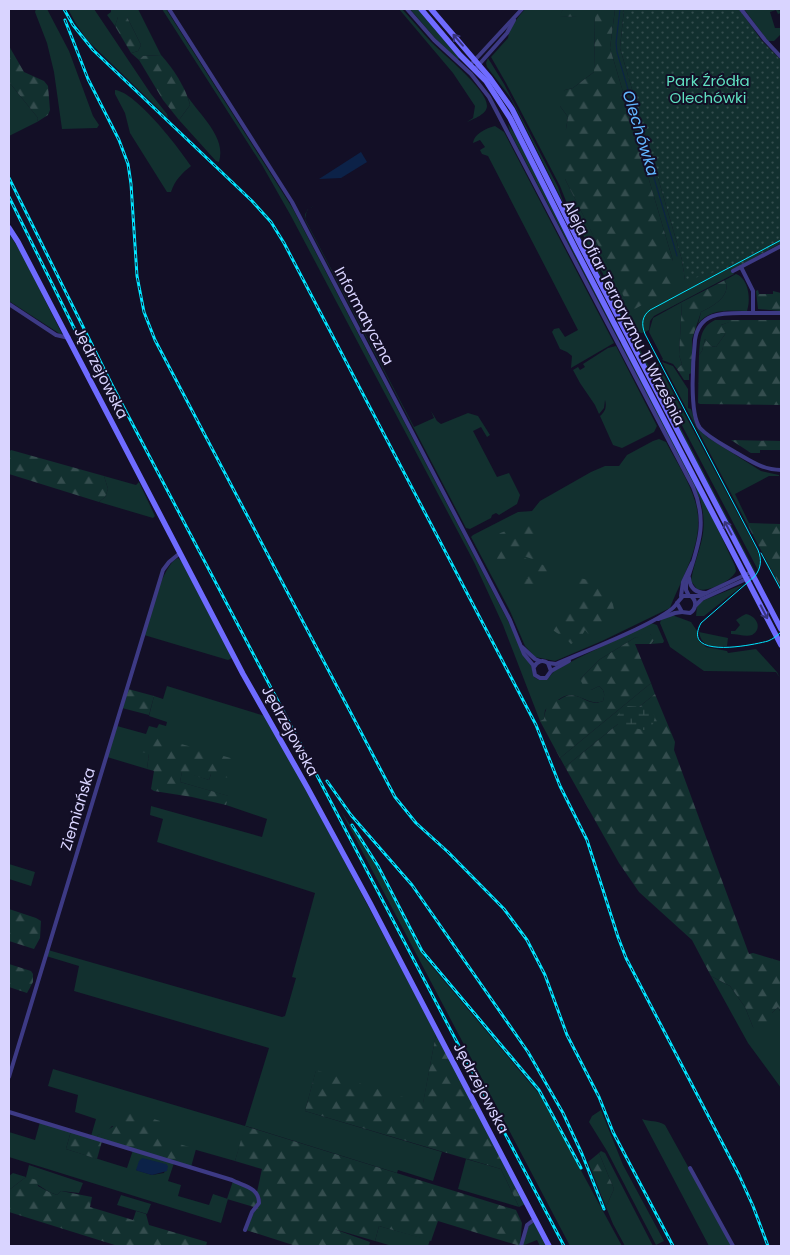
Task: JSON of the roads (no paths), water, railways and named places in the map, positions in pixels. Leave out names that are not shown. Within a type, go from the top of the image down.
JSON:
[{"type":"street","name":"Informatyczna","points":[[169,9],[292,202],[510,620],[524,654],[534,667]]},
{"type":"street","points":[[407,9],[434,40],[471,74],[489,98],[693,487],[701,510],[701,534],[686,587],[696,605]]},
{"type":"street","name":"Aleja Ofiar Terroryzmu 11 Września","points":[[421,9],[500,90],[512,109],[585,254],[781,630]]},
{"type":"street","name":"Aleja Ofiar Terroryzmu 11 Września","points":[[431,9],[492,88],[510,118],[781,645]]},
{"type":"street","points":[[475,65],[522,9]]},
{"type":"street","points":[[741,9],[764,40],[781,57]]},
{"type":"street","name":"Jędrzejowska","points":[[9,228],[69,338],[243,674],[370,903],[549,1246]]},
{"type":"street","points":[[733,271],[781,246]]},
{"type":"street","points":[[741,267],[753,291],[753,313]]},
{"type":"street","points":[[9,304],[56,335],[69,338]]},
{"type":"street","points":[[781,313],[726,313],[714,315],[705,320],[696,333],[694,346],[694,410],[697,423],[704,432],[759,466],[770,470],[781,470]]},
{"type":"street","name":"Ziemiańska","points":[[9,1077],[163,570],[180,553]]},
{"type":"street","points":[[693,561],[684,579],[678,604],[682,612],[690,613],[702,599],[752,574]]},
{"type":"street","points":[[689,576],[690,584],[694,589],[706,593]]},
{"type":"street","points":[[680,598],[683,596],[700,596],[746,577]]},
{"type":"street","name":"Informatyczna","points":[[551,671],[672,610],[678,604]]},
{"type":"street","name":"Informatyczna","points":[[653,620],[682,612]]},
{"type":"street","name":"Informatyczna","points":[[521,646],[535,659],[548,663],[556,664],[578,656]]},
{"type":"street","points":[[540,661],[534,667],[535,675],[540,678],[548,676],[551,671],[548,663]]},
{"type":"street","points":[[9,1112],[224,1177],[249,1187],[258,1194],[259,1203],[252,1212],[245,1230]]},
{"type":"street","points":[[690,1168],[733,1246]]},
{"type":"street","points":[[521,1246],[527,1225],[535,1219]]},
{"type":"water","points":[[361,152],[367,162],[341,178],[319,179]]},
{"type":"water","points":[[142,1158],[166,1164],[168,1166],[167,1171],[152,1175],[136,1170]]},
{"type":"waterway","name":"Olechówka","points":[[620,9],[616,43],[617,52],[677,256]]},
{"type":"tram line","points":[[781,240],[650,310],[645,315],[643,324],[645,334],[760,557],[760,567],[755,576],[701,623],[698,635],[701,642],[709,646],[735,647],[768,641],[781,632]]},
{"type":"tram line","points":[[761,553],[781,590]]},
{"type":"railway","points":[[64,9],[73,25],[93,50],[252,201],[271,222],[284,243],[536,725],[560,786],[587,840],[626,958],[739,1175],[768,1246]]},
{"type":"railway","points":[[65,20],[88,79],[119,140],[128,164],[137,276],[144,312],[155,340],[395,797],[416,823],[448,852],[504,909],[527,940],[545,975],[567,1035],[599,1097],[613,1132],[673,1246]]},
{"type":"railway","points":[[9,178],[112,385],[564,1246]]},
{"type":"railway","points":[[9,197],[80,340]]},
{"type":"railway","points":[[327,781],[351,815],[412,885],[528,1052],[563,1113],[604,1209]]},
{"type":"railway","points":[[352,825],[378,866],[422,951],[539,1090],[581,1168]]},
{"type":"park label","name":"Park Źródła Olechówki","points":[[708,90]]}]
